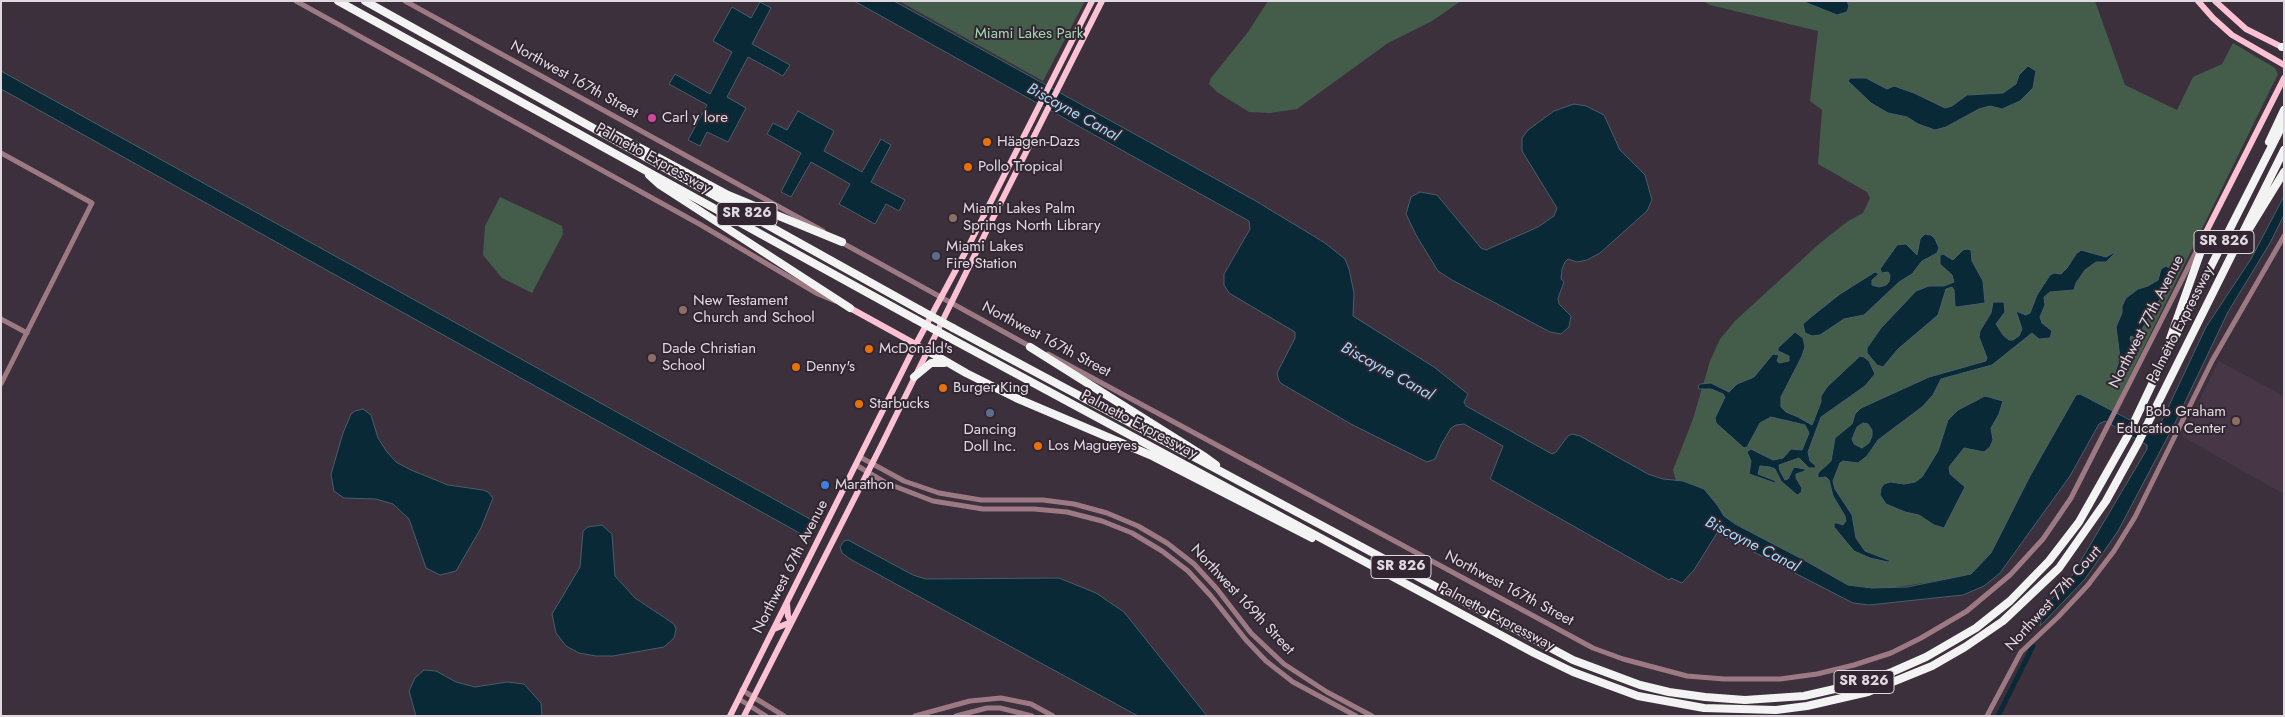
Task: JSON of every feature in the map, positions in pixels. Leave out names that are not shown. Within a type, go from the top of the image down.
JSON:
[{"type":"highway","name":"Palmetto Expressway","points":[[338,1],[948,338],[1534,653],[1606,686],[1661,701],[1704,708],[1776,710],[1807,706],[1860,694],[1898,681],[1932,666],[1965,647],[2003,621],[2038,590],[2073,550],[2106,501],[2138,443],[2284,150]]},
{"type":"highway","name":"Palmetto Expressway","points":[[366,1],[920,310],[1574,660],[1640,685],[1669,692],[1728,699],[1773,699],[1829,691],[1892,672],[1926,657],[1976,628],[2030,582],[2064,543],[2094,496],[2127,437],[2163,361],[2284,122]]},
{"type":"highway","points":[[2258,174],[2272,133],[2284,110]]},
{"type":"highway","points":[[575,116],[604,128],[728,195],[842,242]]},
{"type":"highway","points":[[640,167],[660,185],[850,308]]},
{"type":"highway","points":[[2237,244],[2257,218],[2284,172]]},
{"type":"highway","points":[[2163,361],[2168,340],[2202,251],[2203,238]]},
{"type":"highway","points":[[1030,347],[1206,457],[1229,476]]},
{"type":"highway","points":[[928,350],[953,366],[1025,402],[1150,455],[1300,533],[1339,548]]},
{"type":"highway","points":[[914,377],[928,365],[935,362],[953,366]]},
{"type":"main road","name":"Northwest 67th Avenue","points":[[730,716],[916,344],[966,251],[1017,146],[1092,1]]},
{"type":"main road","name":"Northwest 67th Avenue","points":[[744,716],[868,473],[1102,1]]},
{"type":"main road","points":[[2198,1],[2213,18],[2235,37],[2284,65]]},
{"type":"main road","points":[[2215,1],[2243,27],[2283,48]]},
{"type":"main road","name":"Northwest 77th Avenue","points":[[2203,238],[2284,78]]},
{"type":"main road","points":[[1017,146],[1033,137],[1031,134],[1031,120]]},
{"type":"main road","points":[[850,308],[928,350]]},
{"type":"main road","points":[[774,629],[791,622],[788,616],[787,603]]},
{"type":"street","points":[[296,1],[701,225],[818,294],[850,308]]},
{"type":"street","name":"Northwest 167th Street","points":[[406,1],[940,298],[1030,347],[1053,357],[1562,633],[1623,659],[1687,676]]},
{"type":"street","points":[[1,153],[92,203],[1,384]]},
{"type":"street","name":"Northwest 77th Court","points":[[1987,716],[2021,652],[2088,585],[2114,551],[2135,517],[2212,361],[2284,236]]},
{"type":"street","name":"Northwest 77th Avenue","points":[[1687,676],[1754,680],[1817,674],[1854,665],[1891,652],[1950,622],[1993,590],[2043,539],[2071,498],[2203,238]]},
{"type":"street","points":[[1,318],[27,333]]},
{"type":"street","name":"Northwest 169th Street","points":[[860,457],[904,481],[939,493],[981,500],[1043,500],[1068,503],[1107,513],[1138,526],[1168,543],[1194,564],[1217,589],[1251,633],[1284,664],[1327,692],[1372,716]]},
{"type":"street","name":"Northwest 169th Street","points":[[856,465],[907,492],[950,505],[983,509],[1034,509],[1067,512],[1102,521],[1132,533],[1162,550],[1188,571],[1212,596],[1246,640],[1266,661],[1293,682],[1356,716]]},
{"type":"street","points":[[1067,512],[1068,503]]},
{"type":"street","points":[[1132,533],[1138,526]]},
{"type":"street","points":[[742,690],[784,716]]},
{"type":"street","points":[[915,716],[970,701],[1001,698],[1031,704],[1053,716]]},
{"type":"street","points":[[739,699],[766,716]]},
{"type":"street","points":[[956,716],[988,708],[1013,709],[1032,716]]},
{"type":"shaded area","name":"Bob Graham Education Center","points":[[2219,361],[2284,396],[2284,494],[2181,436]]},
{"type":"green space","name":"Miami Lakes Park","points":[[899,1],[1085,1],[1043,81]]},
{"type":"green space","points":[[1268,1],[1461,1],[1432,21],[1388,43],[1297,109],[1270,113],[1249,112],[1217,92],[1209,84],[1211,78],[1248,32]]},
{"type":"green space","points":[[1703,1],[2095,1],[2125,85],[2177,110],[2193,77],[2222,64],[2233,43],[2275,68],[2278,74],[2112,412],[2078,396],[1993,552],[1970,576],[1877,590],[1848,587],[1718,514],[1677,484],[1673,470],[1693,419],[1710,361],[1720,339],[1735,321],[1819,244],[1848,221],[1863,213],[1870,198],[1867,192],[1818,164],[1822,110],[1810,101],[1818,31],[1710,5]]},
{"type":"green space","points":[[500,197],[562,226],[563,234],[532,293],[502,278],[483,255],[485,226]]},
{"type":"water","name":"Biscayne Canal","points":[[854,1],[894,1],[1254,200],[1325,243],[1345,259],[1349,269],[1354,293],[1353,316],[1434,367],[1468,394],[1464,402],[1466,406],[1552,454],[1572,434],[1580,436],[1648,474],[1663,479],[1683,481],[1704,489],[1724,516],[1735,524],[1848,585],[1872,588],[1907,587],[1971,574],[1991,553],[2030,476],[2076,395],[2080,394],[2153,432],[2158,429],[2206,327],[2251,259],[2284,196],[2284,215],[2270,243],[2228,312],[2175,423],[2118,531],[2085,579],[2040,626],[2044,608],[2070,579],[2147,449],[2147,445],[2105,421],[2099,424],[2070,476],[2000,573],[1984,586],[1963,595],[1869,605],[1853,603],[1717,533],[1694,570],[1682,583],[1671,578],[1669,580],[1490,479],[1503,446],[1464,424],[1451,428],[1435,459],[1427,462],[1351,424],[1282,384],[1277,373],[1295,338],[1295,332],[1229,293],[1224,285],[1224,274],[1250,229],[1249,221]]},
{"type":"water","points":[[1802,1],[1847,1],[1849,6],[1847,12],[1837,15]]},
{"type":"water","points":[[760,2],[771,8],[752,44],[790,65],[783,76],[748,57],[727,97],[746,108],[728,142],[707,132],[700,146],[688,140],[707,105],[669,84],[675,74],[710,94],[732,52],[713,41],[732,7],[751,18]]},
{"type":"water","points":[[2028,66],[2036,71],[2033,88],[2020,101],[2002,109],[1990,106],[1979,109],[1946,127],[1935,130],[1918,124],[1907,117],[1888,113],[1871,103],[1848,81],[1850,78],[1866,78],[1887,89],[1894,86],[1914,93],[1945,108],[1952,106],[1967,95],[2003,93],[2016,84],[2019,75]]},
{"type":"water","points":[[1,71],[810,519],[812,526],[809,532],[803,535],[1,89]]},
{"type":"water","points":[[1574,104],[1586,106],[1604,115],[1620,150],[1645,175],[1652,200],[1647,211],[1600,253],[1587,260],[1577,262],[1568,259],[1565,262],[1561,279],[1564,282],[1558,298],[1559,304],[1571,316],[1569,327],[1561,334],[1550,332],[1438,271],[1416,235],[1406,214],[1411,197],[1420,192],[1437,195],[1481,248],[1486,250],[1538,227],[1554,216],[1557,208],[1522,151],[1522,138],[1528,130],[1554,111]]},
{"type":"water","points":[[798,111],[834,131],[824,151],[862,172],[881,139],[891,145],[871,182],[905,200],[899,211],[886,204],[875,224],[839,204],[850,184],[811,162],[791,197],[781,192],[801,153],[767,134],[773,123],[787,130]]},
{"type":"water","points":[[1925,234],[1931,235],[1935,239],[1939,248],[1937,253],[1922,261],[1912,274],[1899,282],[1864,315],[1844,319],[1820,335],[1812,336],[1805,333],[1803,324],[1811,317],[1840,294],[1875,272],[1879,274],[1872,280],[1872,285],[1879,287],[1886,285],[1889,282],[1890,275],[1888,272],[1882,273],[1880,269],[1897,245],[1906,244],[1917,255],[1920,239]]},
{"type":"water","points":[[1963,250],[1971,250],[1972,261],[1983,281],[1985,303],[1957,307],[1955,306],[1954,290],[1952,287],[1946,289],[1938,315],[1898,349],[1883,367],[1877,365],[1867,353],[1867,348],[1881,328],[1916,291],[1929,286],[1944,286],[1954,282],[1952,275],[1940,264],[1940,255],[1943,254],[1953,260]]},
{"type":"water","points":[[2081,250],[2106,257],[2117,251],[2106,262],[2096,262],[2085,270],[2076,283],[2074,290],[2050,292],[2044,297],[2045,305],[2040,317],[2042,323],[2052,331],[2050,338],[2039,339],[2032,333],[1992,365],[1941,379],[1933,395],[1922,407],[1878,440],[1867,456],[1858,463],[1843,461],[1840,463],[1833,481],[1835,489],[1852,515],[1856,538],[1865,551],[1891,561],[1870,558],[1854,551],[1834,527],[1834,523],[1843,525],[1846,521],[1833,496],[1829,480],[1826,477],[1818,478],[1818,473],[1831,461],[1835,438],[1852,424],[1855,414],[1861,408],[1929,377],[1986,361],[1987,358],[1979,337],[1980,331],[1991,313],[1993,302],[2004,302],[2005,312],[1996,324],[2003,335],[2009,340],[2019,336],[2022,329],[2016,311],[2026,315],[2030,313],[2037,295],[2050,275],[2054,273],[2061,274]],"holes":[[[1863,423],[1868,424],[1872,430],[1872,436],[1869,443],[1862,448],[1854,444],[1852,439],[1857,427]]]},
{"type":"water","points":[[2166,266],[2172,270],[2172,279],[2143,327],[2139,340],[2131,336],[2134,352],[2123,375],[2120,378],[2116,377],[2115,373],[2120,358],[2116,327],[2122,313],[2122,306],[2126,298],[2138,289],[2158,280],[2161,269]]},
{"type":"water","points":[[1795,332],[1803,338],[1805,347],[1781,397],[1781,407],[1786,412],[1812,425],[1821,402],[1821,396],[1827,387],[1860,356],[1869,361],[1875,374],[1865,386],[1821,417],[1808,452],[1810,461],[1816,466],[1815,468],[1809,468],[1799,458],[1779,465],[1785,480],[1788,479],[1794,467],[1805,469],[1805,471],[1796,474],[1796,478],[1802,488],[1801,493],[1797,495],[1781,481],[1775,469],[1760,466],[1758,474],[1776,481],[1775,483],[1749,474],[1751,461],[1747,452],[1751,449],[1773,460],[1783,458],[1791,449],[1802,450],[1809,433],[1805,425],[1771,417],[1760,423],[1747,447],[1744,448],[1716,423],[1715,418],[1725,397],[1723,394],[1711,389],[1699,389],[1698,386],[1711,383],[1729,392],[1737,384],[1754,377],[1773,354],[1779,355],[1777,361],[1779,363],[1789,361],[1789,356],[1778,351],[1778,348]]},
{"type":"water","points":[[1985,396],[2003,401],[1999,414],[1991,428],[1993,440],[1990,447],[1984,452],[1964,448],[1949,467],[1950,474],[1965,487],[1944,528],[1934,525],[1919,515],[1905,512],[1886,504],[1880,495],[1884,484],[1890,482],[1904,484],[1915,482],[1922,477],[1938,451],[1948,420],[1958,410]]},
{"type":"water","points":[[363,409],[371,415],[378,438],[396,462],[448,485],[483,490],[488,492],[493,498],[481,528],[456,571],[440,575],[426,568],[409,519],[393,504],[376,499],[344,498],[334,491],[331,474],[343,433],[351,414]]},
{"type":"water","points":[[602,525],[612,534],[615,576],[635,598],[674,624],[676,629],[674,638],[664,647],[613,656],[596,656],[579,653],[566,646],[556,633],[552,614],[580,567],[583,531],[588,527]]},
{"type":"water","points":[[848,540],[913,575],[926,579],[1059,578],[1096,593],[1124,612],[1207,716],[1138,716],[850,559],[842,553],[840,547],[844,541]]},
{"type":"water","points":[[424,670],[436,671],[456,682],[475,687],[507,682],[524,684],[541,703],[542,716],[416,716],[409,691],[415,678]]},
{"type":"waterway","points":[[1998,716],[2033,646]]},
{"type":"place","name":"Carl y lore","points":[[652,118]]},
{"type":"place","name":"Häagen-Dazs","points":[[987,142]]},
{"type":"place","name":"Pollo Tropical","points":[[968,167]]},
{"type":"place","name":"Miami Lakes Palm Springs North Library","points":[[953,218]]},
{"type":"place","name":"Miami Lakes Fire Station","points":[[936,256]]},
{"type":"place","name":"New Testament Church and School","points":[[683,310]]},
{"type":"place","name":"McDonald's","points":[[869,349]]},
{"type":"place","name":"Dade Christian School","points":[[652,358]]},
{"type":"place","name":"Denny's","points":[[796,367]]},
{"type":"place","name":"Burger King","points":[[943,388]]},
{"type":"place","name":"Starbucks","points":[[859,404]]},
{"type":"place","name":"Dancing Doll Inc.","points":[[990,413]]},
{"type":"place","name":"Bob Graham Education Center","points":[[2236,421]]},
{"type":"place","name":"Los Magueyes","points":[[1038,446]]},
{"type":"place","name":"Marathon","points":[[825,485]]}]
